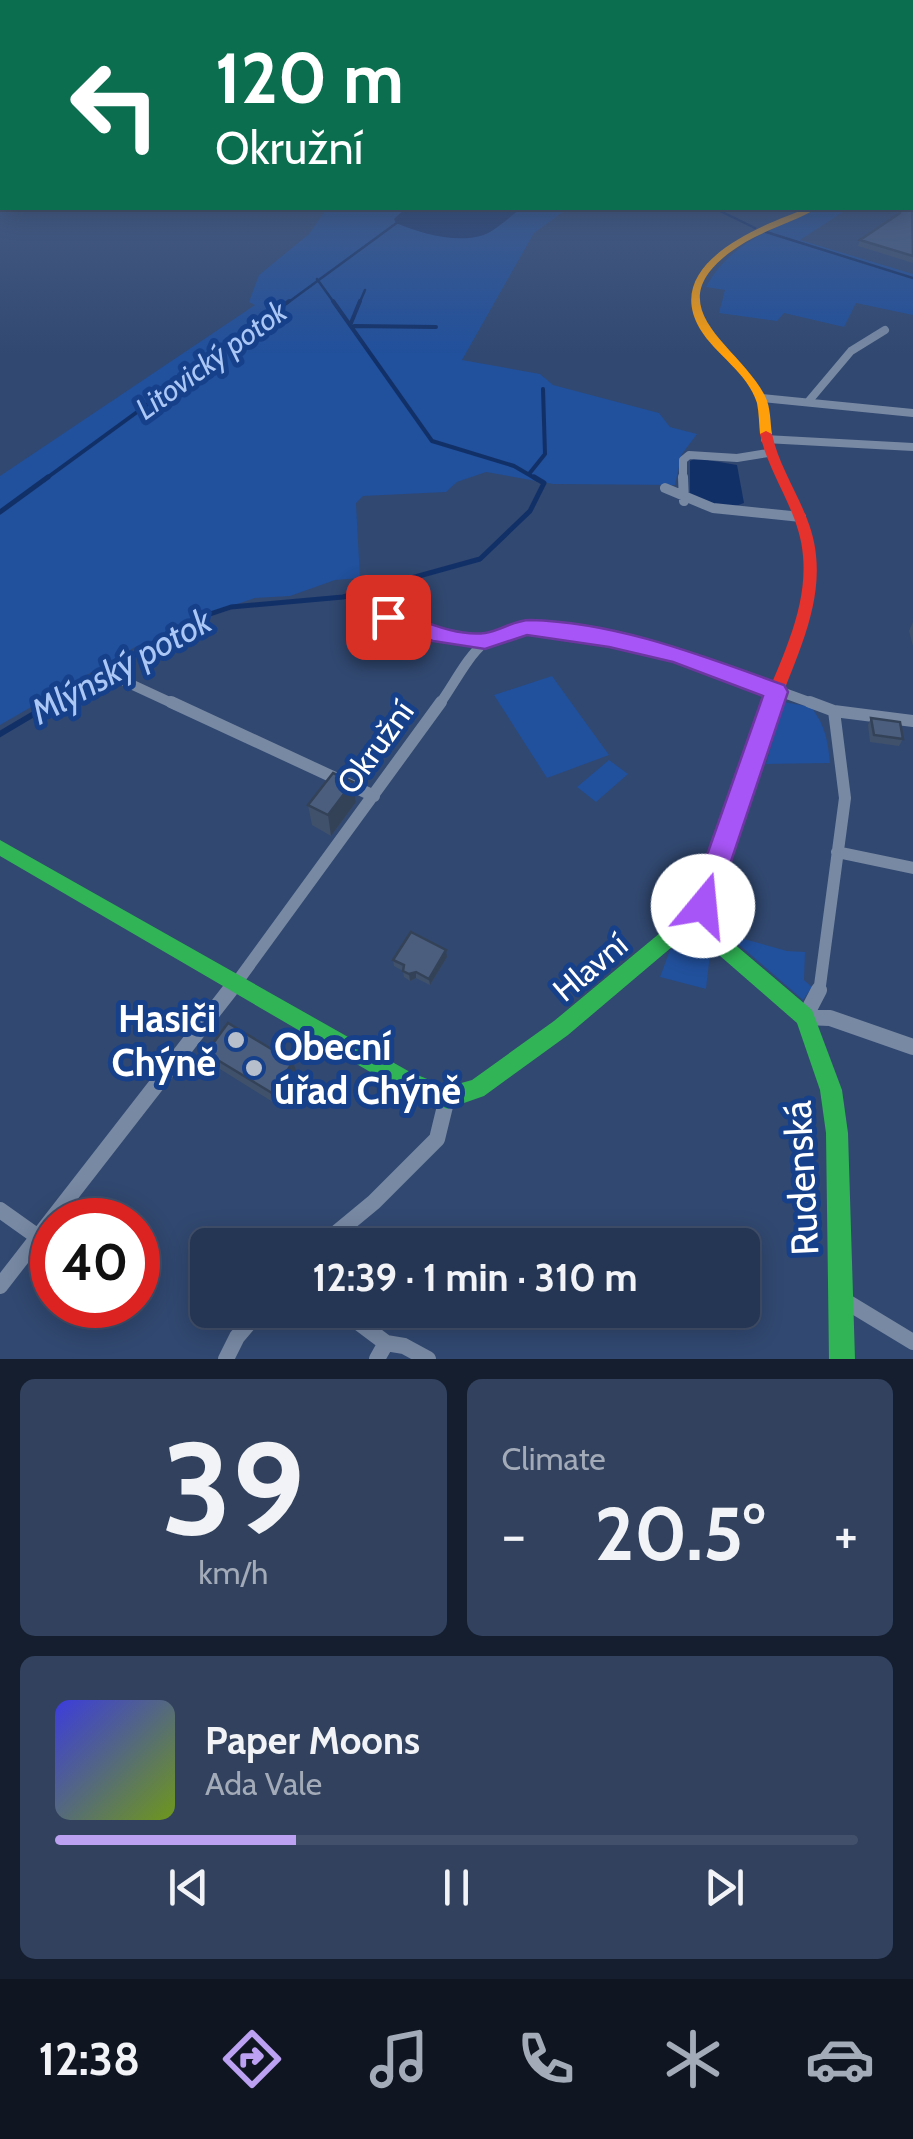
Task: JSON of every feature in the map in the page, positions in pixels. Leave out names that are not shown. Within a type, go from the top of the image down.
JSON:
[{"type":"street","points":[[764,227],[705,270],[692,294],[693,310],[761,398],[766,446],[801,517],[812,572],[799,638],[714,868],[699,926],[806,1017],[830,1018],[913,1047]]},
{"type":"street","points":[[808,402],[836,364],[865,338],[885,330]]},
{"type":"street","points":[[761,398],[913,413]]},
{"type":"street","points":[[684,501],[683,460],[689,456],[737,458],[766,446],[913,447]]},
{"type":"street","points":[[665,488],[684,501],[722,510],[801,517]]},
{"type":"street","points":[[367,587],[388,617],[433,633],[485,642],[526,628],[609,639],[678,656],[834,711],[910,719]]},
{"type":"street","name":"Okružní","points":[[69,1198],[236,983],[485,642]]},
{"type":"street","points":[[122,680],[374,796]]},
{"type":"street","points":[[806,1017],[818,998],[845,798],[834,711]]},
{"type":"street","points":[[0,847],[403,1080],[447,1098],[437,1139],[343,1228]]},
{"type":"street","points":[[837,852],[913,868]]},
{"type":"street","name":"Hlavní","points":[[447,1098],[477,1089],[561,1028],[673,934],[699,926]]},
{"type":"street","name":"Rudenská","points":[[806,1017],[832,1090],[838,1134],[842,1359]]},
{"type":"street","points":[[0,1210],[30,1232]]},
{"type":"street","name":"Okružní","points":[[0,1286],[30,1248]]},
{"type":"street","points":[[839,1296],[913,1342]]},
{"type":"street","points":[[226,1359],[245,1328]]},
{"type":"street","points":[[359,1328],[381,1351],[404,1346],[428,1359]]},
{"type":"shaded area","points":[[314,227],[409,227],[429,234],[486,234],[495,227],[542,227],[534,233],[462,360],[540,374],[553,385],[659,413],[670,427],[697,434],[682,454],[675,485],[553,484],[486,472],[457,482],[446,492],[363,496],[356,503],[360,578],[335,580],[290,596],[255,598],[199,617],[150,656],[137,646],[0,725],[0,476],[255,305],[249,302],[259,275]]},
{"type":"shaded area","points":[[410,227],[496,227],[468,238]]},
{"type":"shaded area","points":[[777,227],[819,227],[800,240],[913,274],[913,315],[856,303],[844,327],[784,313],[777,321],[719,313],[725,290],[706,287],[727,259]]},
{"type":"shaded area","points":[[696,458],[737,465],[744,503],[716,506],[690,495],[690,461]]},
{"type":"shaded area","points":[[552,676],[609,755],[547,778],[494,695]]},
{"type":"shaded area","points":[[784,702],[811,707],[825,733],[830,763],[766,764]]},
{"type":"shaded area","points":[[609,760],[628,774],[596,802],[577,787]]},
{"type":"shaded area","points":[[714,923],[733,936],[805,952],[804,980],[812,987],[803,1000]]},
{"type":"shaded area","points":[[684,945],[703,947],[710,954],[706,989],[660,977],[670,950]]},
{"type":"building","points":[[879,227],[912,227],[913,256],[860,240]]},
{"type":"building","points":[[871,718],[900,722],[903,739],[874,735]]},
{"type":"building","points":[[333,773],[353,782],[328,815],[308,805]]},
{"type":"building","points":[[411,932],[446,950],[429,979],[403,971],[404,965],[393,960]]},
{"type":"building","name":"Obecní úřad Chýně","points":[[228,1023],[293,1062],[272,1093],[206,1053]]},
{"type":"waterway","name":"Litovický potok","points":[[318,280],[391,227]]},
{"type":"waterway","points":[[766,232],[913,278]]},
{"type":"waterway","name":"Litovický potok","points":[[286,304],[318,280]]},
{"type":"waterway","name":"Mlýnský potok","points":[[318,280],[335,304]]},
{"type":"waterway","points":[[359,304],[365,290]]},
{"type":"waterway","name":"Litovický potok","points":[[44,480],[289,301]]},
{"type":"waterway","name":"Mlýnský potok","points":[[333,301],[432,441],[514,466],[538,480]]},
{"type":"waterway","points":[[351,323],[360,301]]},
{"type":"waterway","points":[[354,326],[436,327]]},
{"type":"waterway","points":[[529,474],[545,454],[543,389]]},
{"type":"waterway","name":"Litovický potok","points":[[0,512],[48,477]]},
{"type":"waterway","name":"Mlýnský potok","points":[[49,705],[195,619],[231,607],[343,597],[480,559],[530,511],[544,483],[534,477]]},
{"type":"waterway","name":"Mlýnský potok","points":[[0,734],[54,702]]},
{"type":"traffic: fast","points":[[0,847],[403,1080],[447,1098],[477,1089],[561,1028],[673,934],[699,926]]},
{"type":"traffic: fast","points":[[699,926],[805,1017],[831,1090],[837,1133],[842,1359]]},
{"type":"traffic: slow","points":[[766,434],[759,395],[704,328],[694,306],[697,285],[708,267],[768,227]]},
{"type":"traffic: jam","points":[[699,926],[751,762],[802,623],[810,587],[805,530],[776,467],[766,434]]},
{"type":"place","name":"Hasiči Chýně","points":[[236,1040]]},
{"type":"place","name":"Obecní úřad Chýně","points":[[254,1068]]},
{"type":"route","points":[[388,617],[433,633],[485,642],[526,628],[609,639],[678,656],[776,692],[703,906]]}]
